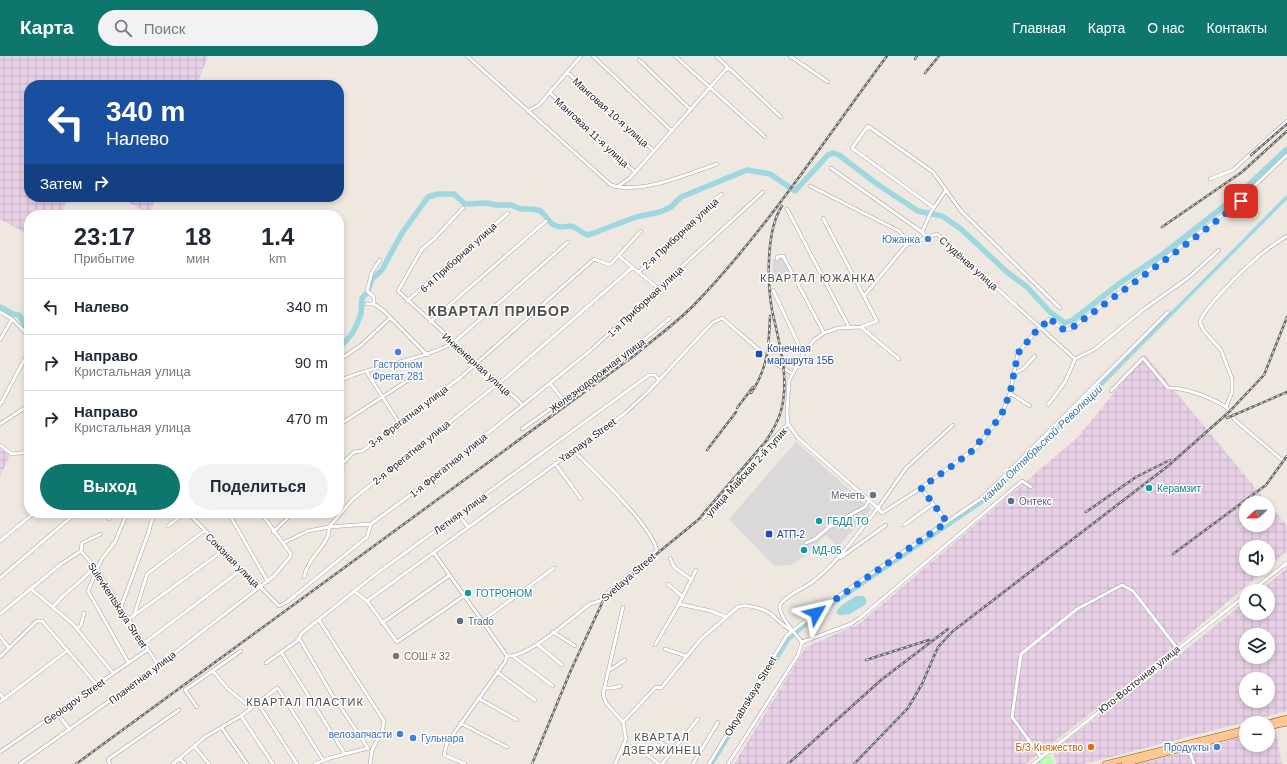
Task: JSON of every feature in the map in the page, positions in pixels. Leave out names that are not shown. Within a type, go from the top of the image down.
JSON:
[{"type":"main road","points":[[1275,721],[1287,718]]},
{"type":"main road","points":[[1275,726],[1287,723]]},
{"type":"main road","points":[[1124,764],[1239,731]]},
{"type":"main road","points":[[1105,764],[1239,734]]},
{"type":"street","points":[[467,56],[611,185],[617,187],[641,186],[670,179],[717,164]]},
{"type":"street","points":[[528,111],[538,104],[581,56]]},
{"type":"street","points":[[593,56],[672,131]]},
{"type":"street","points":[[675,56],[765,137]]},
{"type":"street","points":[[716,56],[782,117]]},
{"type":"street","points":[[790,56],[828,82]]},
{"type":"street","points":[[639,60],[691,110]]},
{"type":"street","points":[[617,187],[635,172],[711,88],[713,82],[728,67]]},
{"type":"street","name":"Манговая 10-я улица","points":[[567,72],[654,151]]},
{"type":"street","name":"Манговая 11-я улица","points":[[549,92],[635,172]]},
{"type":"street","points":[[1210,180],[1233,170],[1287,122]]},
{"type":"street","points":[[934,208],[852,148],[868,126],[933,172],[971,221],[1060,308]]},
{"type":"street","points":[[823,218],[877,321],[861,327],[849,327],[824,333],[814,340],[803,354],[789,381],[787,413],[788,424],[799,439],[882,513],[921,488],[977,447],[1001,416],[1010,393],[1018,353],[1049,318],[1064,330],[1072,328],[1228,212],[1287,155]]},
{"type":"street","points":[[831,168],[922,232],[926,237]]},
{"type":"street","points":[[810,186],[899,231],[905,238],[906,245]]},
{"type":"street","points":[[922,232],[931,212],[946,190]]},
{"type":"street","name":"1-я Приборная улица","points":[[522,404],[601,341],[763,192]]},
{"type":"street","name":"2-я Приборная улица","points":[[639,272],[722,194]]},
{"type":"street","name":"Инженерная улица","points":[[462,208],[434,239],[422,249],[398,291],[453,343],[522,404]]},
{"type":"street","points":[[787,208],[849,327]]},
{"type":"street","name":"6-я Приборная улица","points":[[408,301],[508,213]]},
{"type":"street","points":[[430,322],[546,221]]},
{"type":"street","points":[[641,231],[620,257],[659,289]]},
{"type":"street","name":"Студёная улица","points":[[864,296],[906,245],[937,234],[1075,359]]},
{"type":"street","points":[[1226,407],[1232,392],[1232,378],[1221,350],[1204,332],[1200,323],[1203,314],[1259,256],[1287,236]]},
{"type":"street","points":[[344,380],[366,371],[427,355],[453,343],[568,242]]},
{"type":"street","points":[[1048,406],[1065,382],[1075,359],[1095,349],[1144,309],[1188,278],[1219,250]]},
{"type":"street","points":[[777,259],[777,257],[783,256],[824,333]]},
{"type":"street","name":"3-я Фрегатная улица","points":[[344,462],[354,452],[362,451],[461,377],[476,362],[594,260],[610,265],[620,257]]},
{"type":"street","points":[[374,304],[374,297],[367,290],[372,272],[380,260]]},
{"type":"street","name":"2-я Приборная улица","points":[[499,383],[616,284],[633,267]]},
{"type":"street","points":[[773,290],[803,354]]},
{"type":"street","points":[[367,304],[374,304],[427,355]]},
{"type":"street","points":[[0,312],[12,319],[24,331]]},
{"type":"street","name":"Oktyabrskaya Street","points":[[709,764],[787,635],[840,595],[982,498],[1168,312]]},
{"type":"street","points":[[344,357],[360,346],[390,318]]},
{"type":"street","name":"Железнодорожная улица","points":[[522,429],[621,359],[670,318]]},
{"type":"street","name":"Yasnaya Street","points":[[367,601],[624,414],[659,380],[712,323],[722,318],[773,362],[793,374]]},
{"type":"street","points":[[0,340],[12,319]]},
{"type":"street","points":[[861,327],[899,360]]},
{"type":"street","points":[[1015,373],[1024,369],[1035,356]]},
{"type":"street","points":[[1111,391],[1143,358],[1168,388],[1175,388],[1202,396],[1226,407],[1236,421],[1267,449],[1281,459],[1287,459]]},
{"type":"street","points":[[0,405],[24,360]]},
{"type":"street","points":[[366,371],[399,423]]},
{"type":"street","name":"Летняя улица","points":[[266,663],[299,638],[302,633],[376,574],[649,375],[654,375],[659,380]]},
{"type":"street","points":[[344,422],[410,379]]},
{"type":"street","points":[[550,382],[563,400]]},
{"type":"street","name":"2-я Фрегатная улица","points":[[344,508],[352,499],[499,383]]},
{"type":"street","points":[[1010,393],[1030,406]]},
{"type":"street","name":"1-я Фрегатная улица","points":[[371,524],[480,441],[522,404]]},
{"type":"street","points":[[0,424],[24,409]]},
{"type":"street","name":"улица Майская 2-й тупик","points":[[703,519],[765,447],[788,424]]},
{"type":"street","points":[[838,559],[878,508],[906,468],[953,425]]},
{"type":"street","points":[[0,445],[12,454],[24,453]]},
{"type":"street","name":"Svetlaya Street","points":[[514,657],[537,644],[590,604],[600,601],[612,589],[658,551],[651,537],[632,512],[573,450]]},
{"type":"street","points":[[555,463],[581,499]]},
{"type":"street","points":[[802,642],[851,624],[860,618],[1022,481],[1031,487]]},
{"type":"street","points":[[921,488],[947,522]]},
{"type":"street","points":[[806,543],[815,539],[833,524],[865,507],[869,501]]},
{"type":"street","points":[[904,525],[933,504]]},
{"type":"street","points":[[458,514],[468,527]]},
{"type":"street","points":[[0,541],[28,518]]},
{"type":"street","points":[[0,578],[70,518]]},
{"type":"street","points":[[53,607],[67,590],[76,585],[96,568],[115,542],[125,518]]},
{"type":"street","points":[[121,606],[153,518]]},
{"type":"street","points":[[168,526],[179,518]]},
{"type":"street","name":"Союзная улица","points":[[191,518],[279,606],[287,602],[367,537],[371,524]]},
{"type":"street","points":[[231,518],[268,582]]},
{"type":"street","points":[[264,518],[283,543],[308,531],[329,526],[371,524]]},
{"type":"street","points":[[274,532],[288,518]]},
{"type":"street","name":"2-я Фрегатная улица","points":[[329,526],[336,518]]},
{"type":"street","points":[[802,642],[792,631],[781,613],[780,606],[783,600],[811,583],[838,559],[886,525]]},
{"type":"street","points":[[304,577],[312,557],[330,533],[329,526]]},
{"type":"street","points":[[134,616],[147,574],[204,531]]},
{"type":"street","points":[[0,614],[61,564],[82,551],[80,547],[82,544],[101,534]]},
{"type":"street","name":"Планетная улица","points":[[20,764],[70,730],[261,588],[290,556],[289,550],[283,543]]},
{"type":"street","points":[[129,619],[224,550]]},
{"type":"street","name":"Sulevkentskaya Street","points":[[82,551],[96,568],[121,606],[143,644],[158,665]]},
{"type":"street","points":[[434,553],[507,656],[514,657],[553,686]]},
{"type":"street","points":[[670,558],[674,567],[692,580]]},
{"type":"street","points":[[1260,584],[1287,563]]},
{"type":"street","points":[[96,568],[88,590],[128,662]]},
{"type":"street","points":[[482,621],[554,568]]},
{"type":"street","points":[[143,644],[242,569]]},
{"type":"street","points":[[655,645],[683,597],[696,570]]},
{"type":"street","points":[[382,623],[450,576]]},
{"type":"street","points":[[668,584],[683,597]]},
{"type":"street","points":[[1041,757],[1012,717],[1022,654],[1071,614],[1122,585],[1133,591],[1178,648]]},
{"type":"street","points":[[31,589],[78,629],[112,673]]},
{"type":"street","points":[[355,592],[367,601],[382,623],[398,642],[464,596]]},
{"type":"street","name":"Юго-Восточная улица","points":[[1033,764],[1239,600]]},
{"type":"street","points":[[679,604],[711,611],[726,617]]},
{"type":"street","points":[[623,722],[656,687],[661,688],[665,684],[700,639],[738,607],[744,605],[767,612],[792,631]]},
{"type":"street","points":[[615,764],[626,739],[623,722],[604,699],[604,688],[623,607]]},
{"type":"street","points":[[78,629],[82,625],[84,613]]},
{"type":"street","points":[[0,657],[40,620],[68,650],[97,686]]},
{"type":"street","points":[[319,620],[384,721],[382,732],[372,750],[370,764]]},
{"type":"street","points":[[554,632],[575,646]]},
{"type":"street","points":[[0,636],[9,648]]},
{"type":"street","points":[[299,638],[331,693],[368,748],[372,750]]},
{"type":"street","points":[[728,764],[798,655],[802,642]]},
{"type":"street","points":[[537,644],[562,665]]},
{"type":"street","points":[[665,649],[686,656]]},
{"type":"street","points":[[0,702],[68,650]]},
{"type":"street","name":"Geologov Street","points":[[0,752],[147,650]]},
{"type":"street","points":[[198,708],[185,690],[241,651]]},
{"type":"street","points":[[281,652],[345,754]]},
{"type":"street","points":[[464,764],[444,755],[447,743],[507,656]]},
{"type":"street","points":[[608,671],[624,660]]},
{"type":"street","points":[[213,671],[228,690],[251,708]]},
{"type":"street","points":[[497,672],[535,700]]},
{"type":"street","points":[[604,688],[621,686]]},
{"type":"street","points":[[172,764],[214,731],[222,728],[241,716],[257,702],[277,688],[323,760]]},
{"type":"street","points":[[0,694],[4,699]]},
{"type":"street","points":[[478,698],[517,720]]},
{"type":"street","points":[[257,702],[297,764]]},
{"type":"street","points":[[110,764],[108,760],[110,758],[179,710]]},
{"type":"street","points":[[57,713],[70,730]]},
{"type":"street","points":[[241,716],[273,764]]},
{"type":"street","points":[[642,751],[660,764],[698,719]]},
{"type":"street","points":[[693,764],[718,722]]},
{"type":"street","points":[[460,723],[507,747]]},
{"type":"street","points":[[222,728],[247,764]]},
{"type":"street","points":[[657,740],[673,750]]},
{"type":"street","points":[[194,746],[209,764]]},
{"type":"street","points":[[1188,746],[1194,764]]},
{"type":"street","points":[[315,764],[323,760],[368,748]]},
{"type":"street","points":[[180,759],[185,764]]},
{"type":"shaded area","points":[[0,56],[208,56],[199,80],[24,80],[24,202],[66,202],[62,210],[24,210],[24,232],[0,219]]},
{"type":"shaded area","points":[[127,202],[154,202],[151,210],[142,210]]},
{"type":"shaded area","points":[[782,258],[789,271],[772,280],[773,260]]},
{"type":"shaded area","points":[[1145,355],[1262,496],[1239,496],[1239,532],[1275,532],[1275,511],[1287,526],[1287,551],[1275,561],[1275,540],[1239,540],[1239,576],[1258,576],[1248,584],[1239,584],[1239,592],[1170,651],[1026,764],[734,764],[806,647],[859,624],[1078,437]]},
{"type":"shaded area","name":"АТП-2","points":[[796,442],[871,509],[838,547],[826,535],[804,557],[790,565],[774,566],[729,519]]},
{"type":"shaded area","points":[[0,449],[10,455],[0,477]]},
{"type":"shaded area","points":[[1287,568],[1287,711],[1268,716],[1239,716],[1239,724],[1084,764],[1057,764],[1052,751],[1158,672],[1239,607],[1239,620],[1275,620],[1275,584],[1268,584]]},
{"type":"shaded area","points":[[1275,728],[1282,764],[1137,764],[1239,738],[1239,752],[1275,752]]},
{"type":"green space","points":[[1050,752],[1054,764],[1038,764],[1038,761]]},
{"type":"water","points":[[856,596],[863,596],[866,599],[866,604],[850,614],[837,614],[837,610],[842,605]]},
{"type":"waterway","points":[[344,343],[352,334],[357,324],[361,314],[362,298],[367,293],[372,279],[382,270],[402,233],[428,197],[438,194],[454,194],[465,204],[487,203],[496,205],[511,205],[520,209],[533,209],[541,211],[552,224],[560,227],[572,226],[587,235],[636,217],[660,212],[671,207],[681,197],[747,170],[770,174],[795,191],[828,155],[833,153],[839,155],[877,184],[918,211],[942,216],[961,229],[1007,272],[1027,287],[1050,312],[1065,323],[1073,320],[1120,283],[1163,254],[1237,196],[1287,149]]},
{"type":"waterway","name":"канал Октябрьской Революции","points":[[712,764],[789,639],[821,612],[991,496],[1287,197]]},
{"type":"waterway","points":[[0,307],[13,314],[19,315],[24,324]]},
{"type":"railway","points":[[76,764],[635,355],[679,319],[719,277],[770,216],[887,56]]},
{"type":"railway","points":[[925,73],[939,56]]},
{"type":"railway","points":[[1251,155],[1287,124]]},
{"type":"railway","points":[[1162,227],[1242,172],[1287,131]]},
{"type":"railway","points":[[532,764],[571,670],[603,601],[615,588],[698,520],[766,441],[777,423],[783,398],[784,373],[770,298],[769,256],[773,228],[782,206]]},
{"type":"railway","points":[[751,393],[757,384],[764,366],[768,347],[770,316]]},
{"type":"railway","points":[[854,764],[908,708],[922,684],[938,647],[953,631],[1168,466],[1229,412],[1264,375],[1287,317]]},
{"type":"railway","points":[[737,408],[753,387]]},
{"type":"railway","points":[[1227,418],[1287,392]]},
{"type":"railway","points":[[707,450],[736,412]]},
{"type":"railway","points":[[1173,554],[1266,485],[1287,456]]},
{"type":"railway","points":[[1086,512],[1136,477],[1170,460]]},
{"type":"railway","points":[[788,764],[881,680],[948,629]]},
{"type":"railway","points":[[866,660],[929,640]]},
{"type":"place","name":"Южанка","points":[[928,239]]},
{"type":"place","name":"Гастроном Фрегат 281","points":[[398,352]]},
{"type":"place","name":"Конечная маршрута 15Б","points":[[759,354]]},
{"type":"place","name":"Керамзит","points":[[1149,488]]},
{"type":"place","name":"Мечеть","points":[[873,495]]},
{"type":"place","name":"Онтекс","points":[[1011,501]]},
{"type":"place","name":"ГБДД ТО","points":[[819,521]]},
{"type":"place","name":"АТП-2","points":[[769,534]]},
{"type":"place","name":"МД-05","points":[[804,550]]},
{"type":"place","name":"ГОТРОНОМ","points":[[468,593]]},
{"type":"place","name":"Trado","points":[[460,621]]},
{"type":"place","name":"СОШ # 32","points":[[396,656]]},
{"type":"place","name":"велозапчасти","points":[[400,734]]},
{"type":"place","name":"Гульнара","points":[[413,738]]},
{"type":"place","name":"Б/З Княжество","points":[[1091,747]]},
{"type":"place","name":"Продукты","points":[[1217,747]]},
{"type":"district","name":"КВАРТАЛ ЮЖАНКА","points":[[818,278]]},
{"type":"district","name":"КВАРТАЛ ПРИБОР","points":[[499,311]]},
{"type":"district","name":"КВАРТАЛ ПЛАСТИК","points":[[305,702]]},
{"type":"district","name":"КВАРТАЛ ДЗЕРЖИНЕЦ","points":[[662,743]]},
{"type":"route","points":[[816,613],[947,522],[921,488],[977,447],[1001,416],[1010,393],[1018,353],[1049,318],[1064,330],[1070,330],[1116,294],[1201,234],[1241,201]]}]
